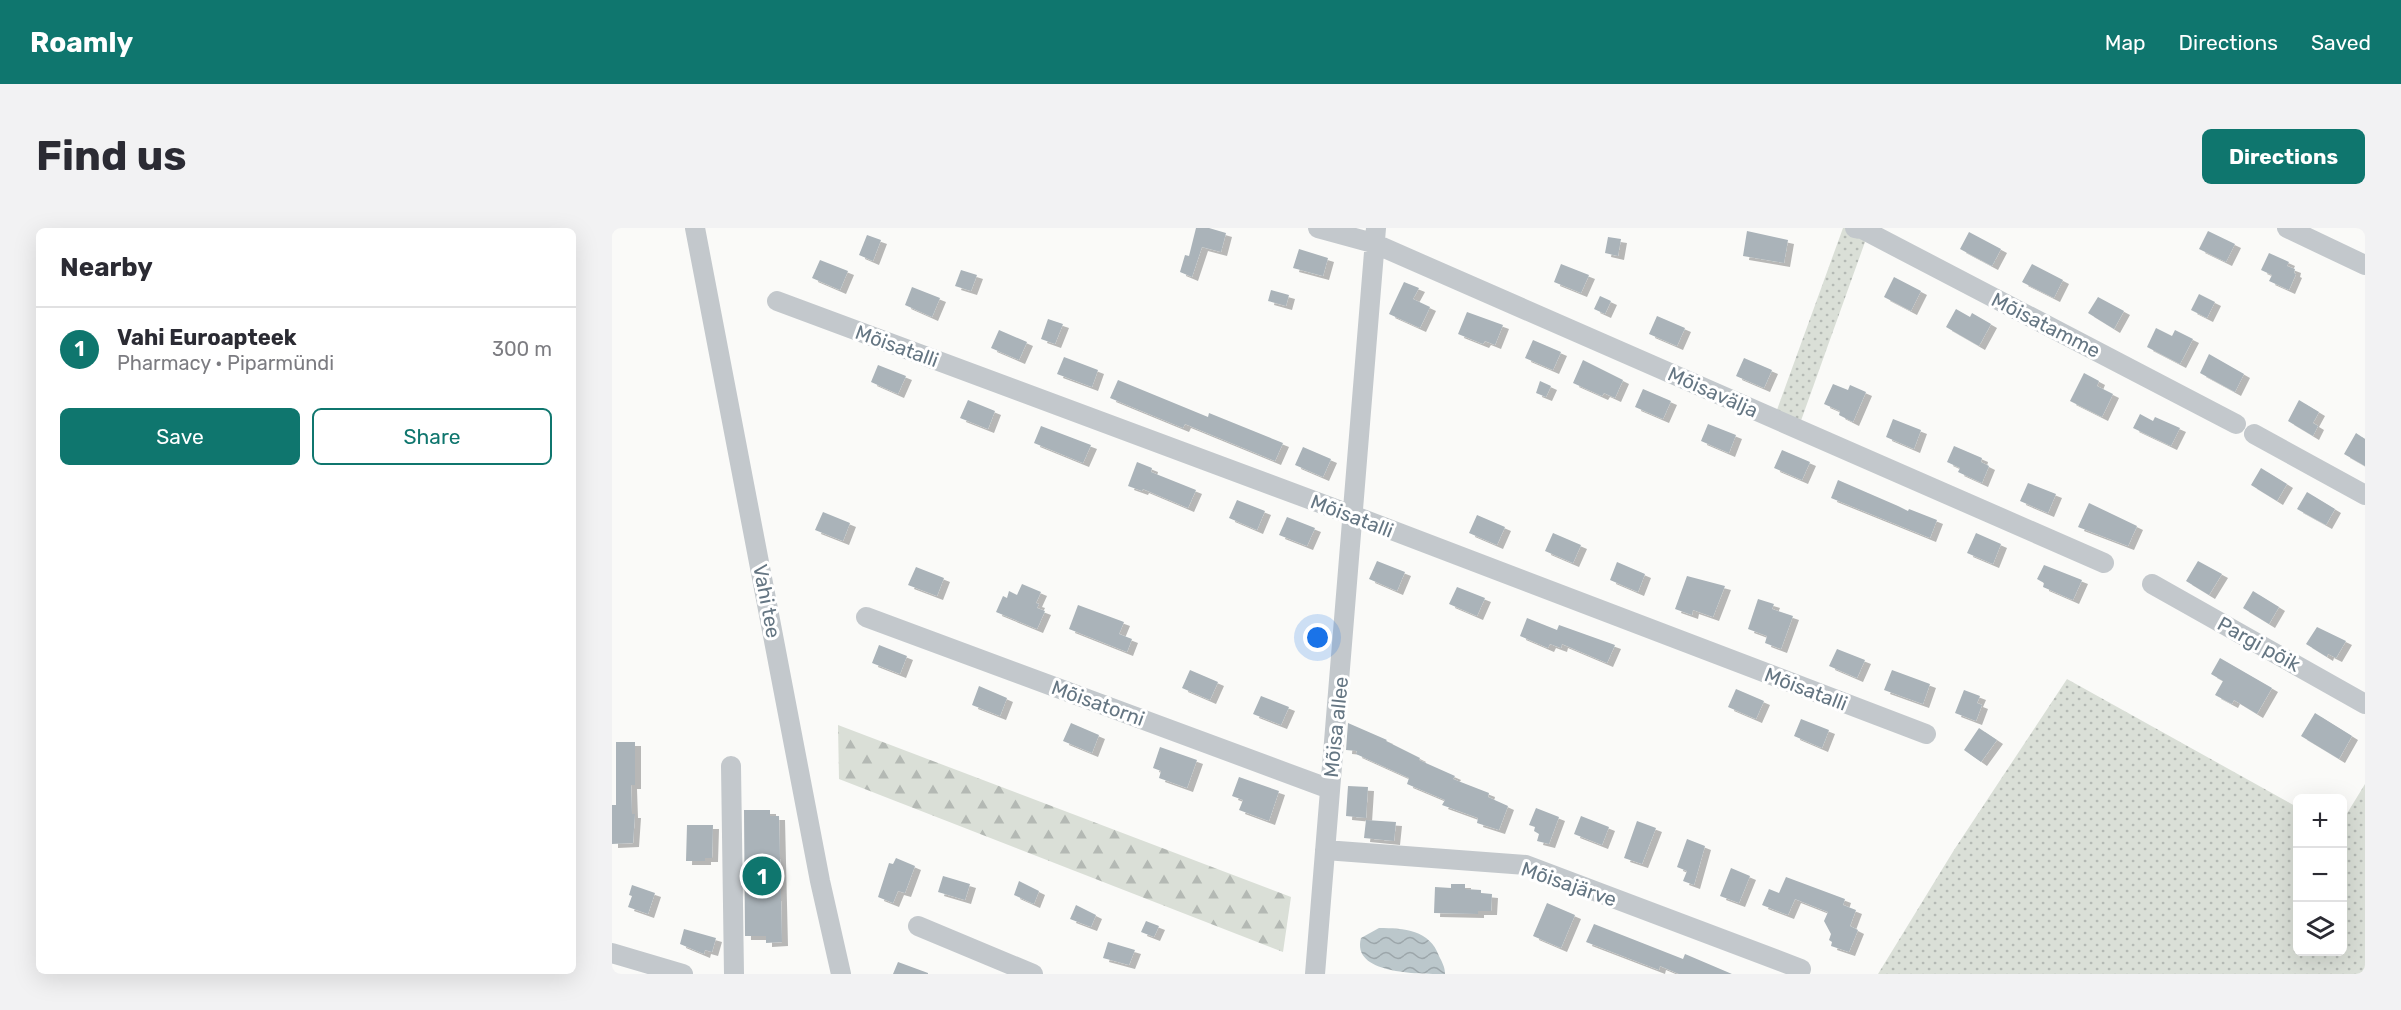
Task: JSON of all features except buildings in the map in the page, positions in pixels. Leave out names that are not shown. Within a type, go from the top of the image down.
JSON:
[{"type":"street","name":"Vahi tee","points":[[695,228],[820,881],[841,974]]},
{"type":"street","name":"Mõisavälja","points":[[1318,228],[1375,236],[2104,563]]},
{"type":"street","name":"Mõisatamme","points":[[1854,228],[1862,229],[2236,424]]},
{"type":"street","points":[[2287,228],[2365,265]]},
{"type":"street","name":"Mõisa allee","points":[[1315,974],[1375,236]]},
{"type":"street","name":"Mõisatalli","points":[[777,301],[1352,515],[1926,734]]},
{"type":"street","points":[[2254,434],[2365,495]]},
{"type":"street","name":"Pargi põik","points":[[2152,584],[2365,704]]},
{"type":"street","name":"Mõisatorni","points":[[866,617],[1330,789]]},
{"type":"street","points":[[731,766],[734,974]]},
{"type":"street","name":"Mõisajärve","points":[[1326,850],[1526,865],[1801,969]]},
{"type":"street","points":[[918,926],[1034,974]]},
{"type":"street","points":[[612,953],[683,974]]},
{"type":"green space","points":[[1843,228],[1870,228],[1798,429],[1774,418]]},
{"type":"green space","points":[[2067,679],[2293,805],[2293,956],[2347,956],[2347,813],[2365,784],[2365,974],[1878,974],[1954,850]]},
{"type":"green space","points":[[838,725],[1291,897],[1283,952],[839,779]]},
{"type":"water","points":[[1379,928],[1407,930],[1423,936],[1435,947],[1445,974],[1389,970],[1366,959],[1361,950],[1361,938]]},
{"type":"place","name":"Vahi Euroapteek","points":[[762,876]]}]
